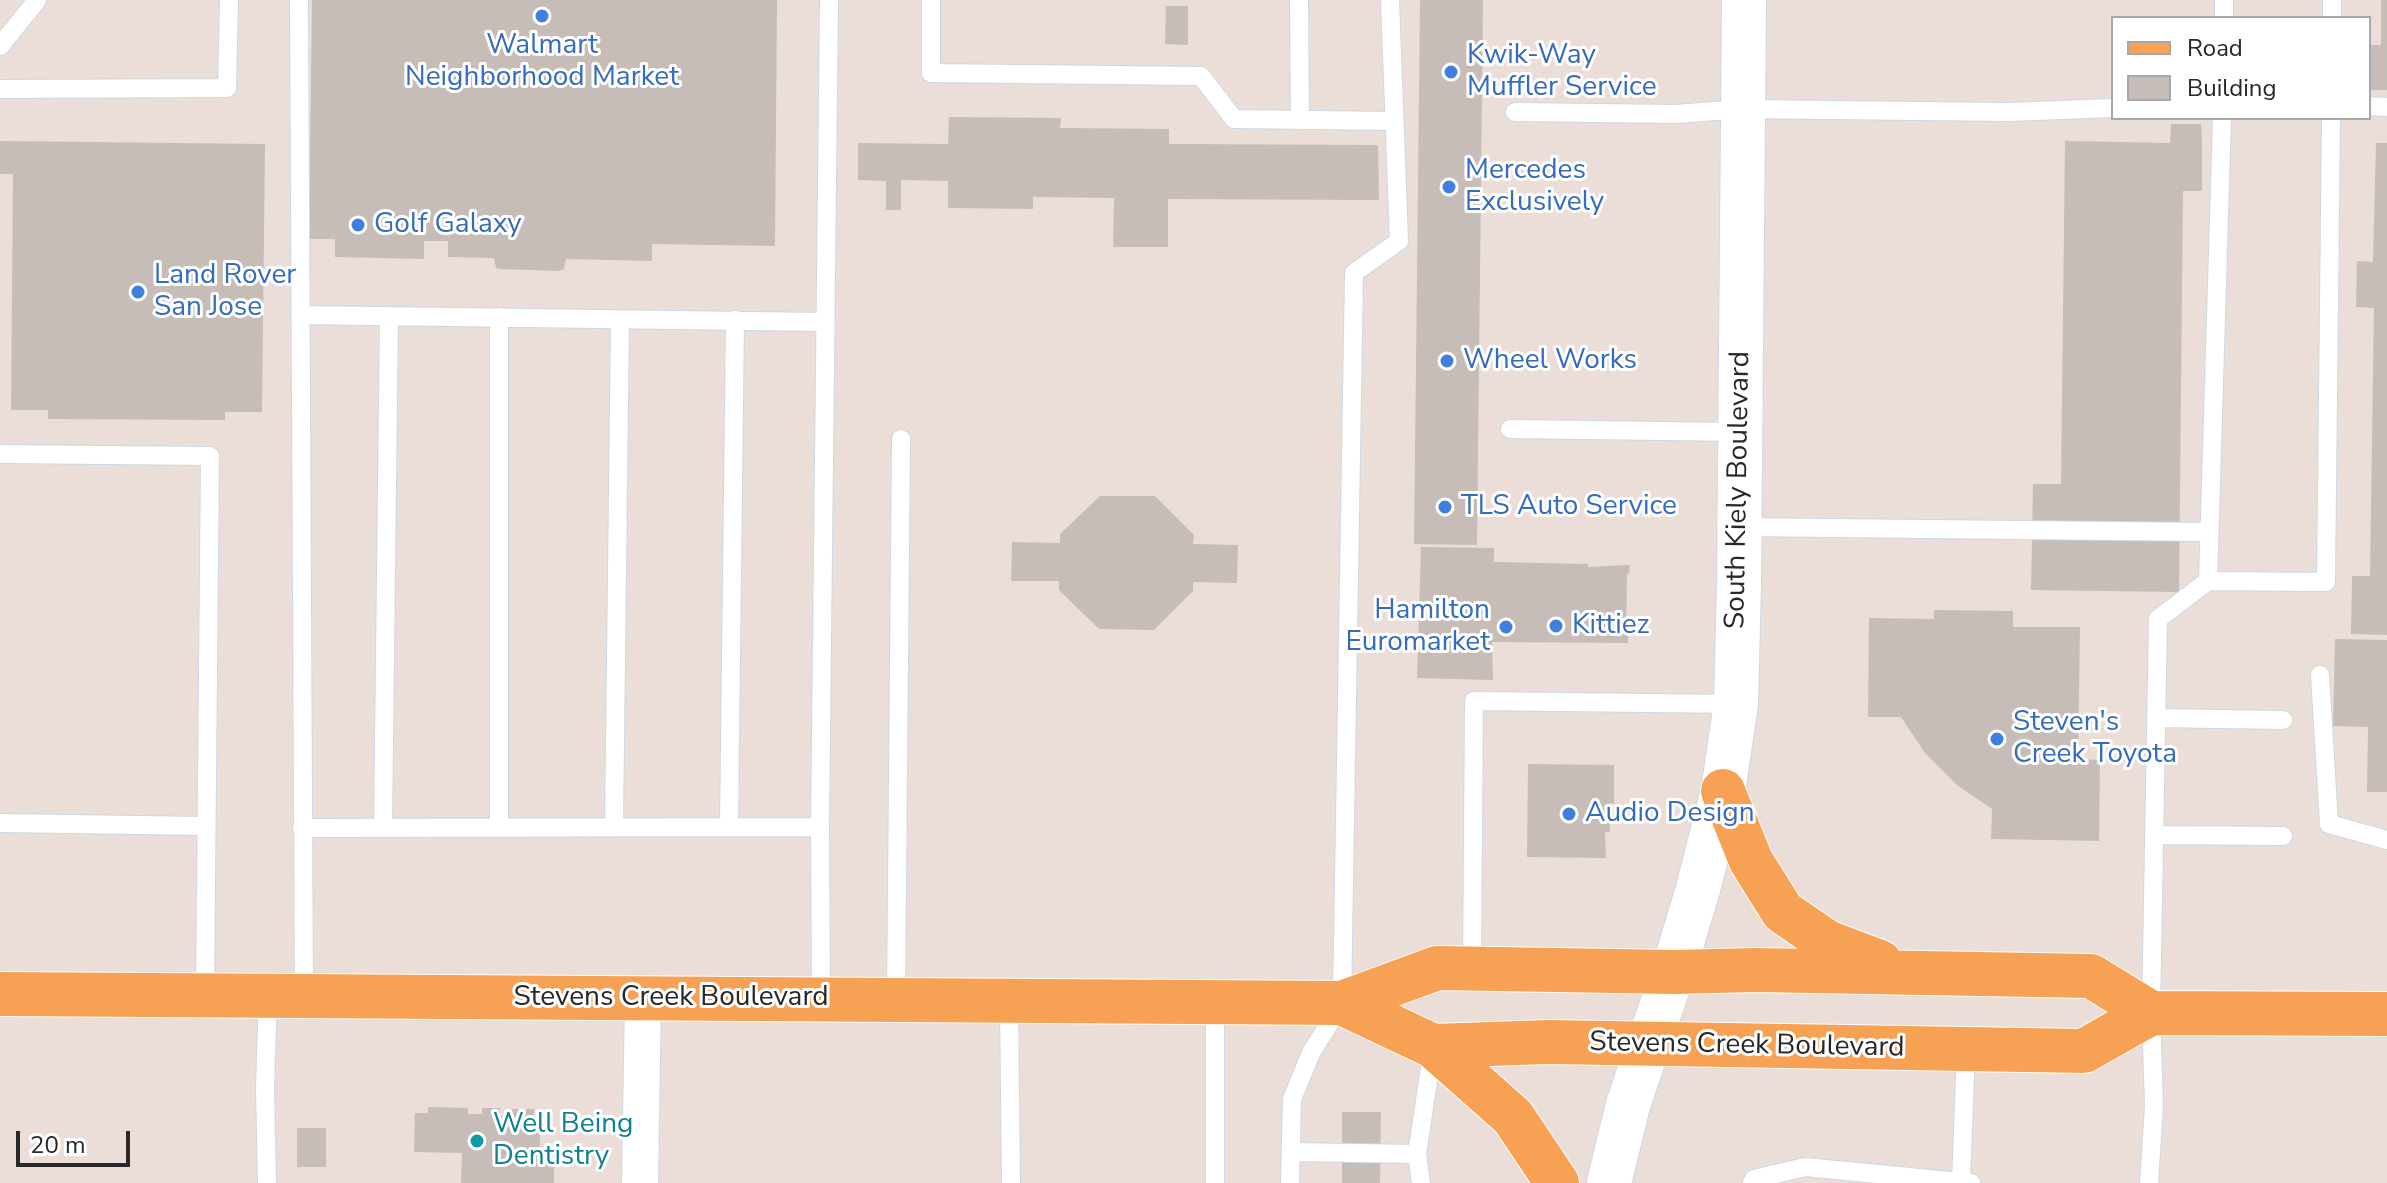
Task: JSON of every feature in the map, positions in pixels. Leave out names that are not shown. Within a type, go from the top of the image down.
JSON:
[{"type":"main road","name":"South Kiely Boulevard","points":[[1609,1183],[1626,1110],[1698,889],[1723,791],[1736,704],[1744,0]]},
{"type":"main road","points":[[1723,791],[1751,861],[1783,912],[1827,942],[1908,972]]},
{"type":"main road","name":"Stevens Creek Boulevard","points":[[0,994],[1342,1003],[1437,968],[1673,972],[1755,970],[2091,976],[2151,1013]]},
{"type":"main road","name":"Stevens Creek Boulevard","points":[[1342,1003],[1433,1046],[1548,1042],[2084,1051],[2151,1013],[2387,1014]]},
{"type":"main road","points":[[1433,1046],[1513,1117],[1557,1183]]},
{"type":"street","points":[[640,1183],[643,998]]},
{"type":"lane","points":[[0,46],[37,0]]},
{"type":"lane","points":[[0,89],[227,88],[229,0]]},
{"type":"lane","points":[[267,1183],[265,1088],[286,995],[302,828],[299,0]]},
{"type":"lane","points":[[821,999],[829,0]]},
{"type":"lane","points":[[931,0],[931,73],[1201,76],[1234,119],[1393,121]]},
{"type":"lane","points":[[1299,0],[1300,119]]},
{"type":"lane","points":[[1290,1183],[1292,1099],[1311,1053],[1342,1003],[1354,273],[1399,241],[1390,0]]},
{"type":"lane","points":[[1515,112],[1676,114],[1742,109],[2008,112],[2111,108]]},
{"type":"lane","points":[[2208,581],[2222,120]]},
{"type":"lane","points":[[2149,1183],[2154,1106],[2151,1013],[2158,619],[2208,581],[2326,582],[2331,120]]},
{"type":"lane","points":[[300,315],[825,322]]},
{"type":"lane","points":[[383,828],[389,316]]},
{"type":"lane","points":[[499,317],[499,827]]},
{"type":"lane","points":[[614,827],[620,319]]},
{"type":"lane","points":[[729,827],[735,320]]},
{"type":"lane","points":[[1510,429],[1740,432]]},
{"type":"lane","points":[[896,999],[901,439]]},
{"type":"lane","points":[[0,454],[210,456],[205,994]]},
{"type":"lane","points":[[1738,527],[2209,532]]},
{"type":"lane","points":[[2320,675],[2329,824],[2387,840]]},
{"type":"lane","points":[[1472,969],[1474,701],[1736,704]]},
{"type":"lane","points":[[2156,718],[2283,720]]},
{"type":"lane","points":[[0,823],[206,826]]},
{"type":"lane","points":[[302,828],[820,827]]},
{"type":"lane","points":[[2154,835],[2283,836]]},
{"type":"lane","points":[[1009,1000],[1011,1183]]},
{"type":"lane","points":[[1215,1001],[1215,1183]]},
{"type":"lane","points":[[1421,1183],[1417,1154],[1433,1046]]},
{"type":"lane","points":[[1752,1183],[1754,1179],[1805,1167],[1966,1182],[1966,1049]]},
{"type":"lane","points":[[1291,1152],[1417,1154]]},
{"type":"building","points":[[312,0],[777,0],[775,246],[652,244],[652,261],[566,259],[564,269],[559,271],[500,269],[496,268],[494,258],[448,257],[448,241],[424,241],[424,259],[335,257],[335,239],[309,239]]},
{"type":"building","points":[[1420,0],[1483,0],[1477,545],[1414,544]]},
{"type":"building","points":[[2381,0],[2387,0],[2387,90],[2371,90],[2371,45],[2381,45]]},
{"type":"building","points":[[1166,6],[1188,6],[1188,45],[1165,44]]},
{"type":"building","points":[[949,117],[1061,118],[1060,128],[1169,129],[1169,144],[1378,145],[1379,200],[1168,199],[1168,247],[1113,247],[1114,198],[1033,197],[1033,209],[948,208],[948,181],[901,180],[901,210],[886,210],[886,181],[858,180],[858,143],[948,144]]},
{"type":"building","points":[[2171,124],[2201,124],[2202,141],[2202,191],[2183,191],[2179,592],[2031,590],[2033,484],[2061,484],[2065,141],[2170,143]]},
{"type":"building","name":"Land Rover San Jose","points":[[0,141],[265,144],[262,412],[225,412],[225,420],[48,419],[48,410],[11,410],[13,174],[0,174]]},
{"type":"building","points":[[2376,143],[2387,143],[2387,635],[2351,634],[2352,576],[2370,576],[2374,308],[2356,307],[2357,261],[2373,262]]},
{"type":"building","points":[[1100,496],[1155,496],[1194,535],[1193,544],[1238,545],[1237,583],[1193,582],[1193,591],[1154,630],[1099,629],[1059,590],[1059,581],[1011,581],[1012,542],[1060,543],[1060,534]]},
{"type":"building","points":[[1421,547],[1494,548],[1494,562],[1588,564],[1588,567],[1630,565],[1627,574],[1628,643],[1492,642],[1493,680],[1417,678]]},
{"type":"building","name":"Steven's Creek Toyota","points":[[1934,610],[2013,611],[2013,627],[2080,627],[2078,759],[2100,760],[2099,841],[1991,839],[1992,809],[1957,785],[1925,753],[1901,717],[1868,717],[1869,618],[1934,619]]},
{"type":"building","points":[[2335,639],[2387,640],[2387,792],[2367,792],[2368,727],[2333,726]]},
{"type":"building","name":"Audio Design","points":[[1528,764],[1614,765],[1614,804],[1609,803],[1610,832],[1605,832],[1606,858],[1527,857]]},
{"type":"building","name":"Well Being Dentistry","points":[[428,1107],[468,1108],[468,1114],[482,1114],[482,1108],[500,1108],[500,1116],[511,1116],[511,1109],[534,1109],[533,1129],[540,1130],[540,1163],[554,1163],[554,1183],[461,1183],[462,1153],[414,1152],[415,1113],[428,1113]]},
{"type":"building","points":[[1342,1112],[1381,1112],[1380,1183],[1342,1183]]},
{"type":"building","points":[[297,1128],[326,1128],[326,1167],[297,1167]]},
{"type":"place","name":"Walmart Neighborhood Market","points":[[542,16]]},
{"type":"place","name":"Kwik-Way Muffler Service","points":[[1451,72]]},
{"type":"place","name":"Mercedes Exclusively","points":[[1449,187]]},
{"type":"place","name":"Golf Galaxy","points":[[358,225]]},
{"type":"place","name":"Land Rover San Jose","points":[[138,292]]},
{"type":"place","name":"Wheel Works","points":[[1447,361]]},
{"type":"place","name":"TLS Auto Service","points":[[1445,507]]},
{"type":"place","name":"Kittiez","points":[[1556,626]]},
{"type":"place","name":"Hamilton Euromarket","points":[[1506,627]]},
{"type":"place","name":"Steven's Creek Toyota","points":[[1997,739]]},
{"type":"place","name":"Audio Design","points":[[1569,814]]},
{"type":"place","name":"Well Being Dentistry","points":[[477,1141]]}]
